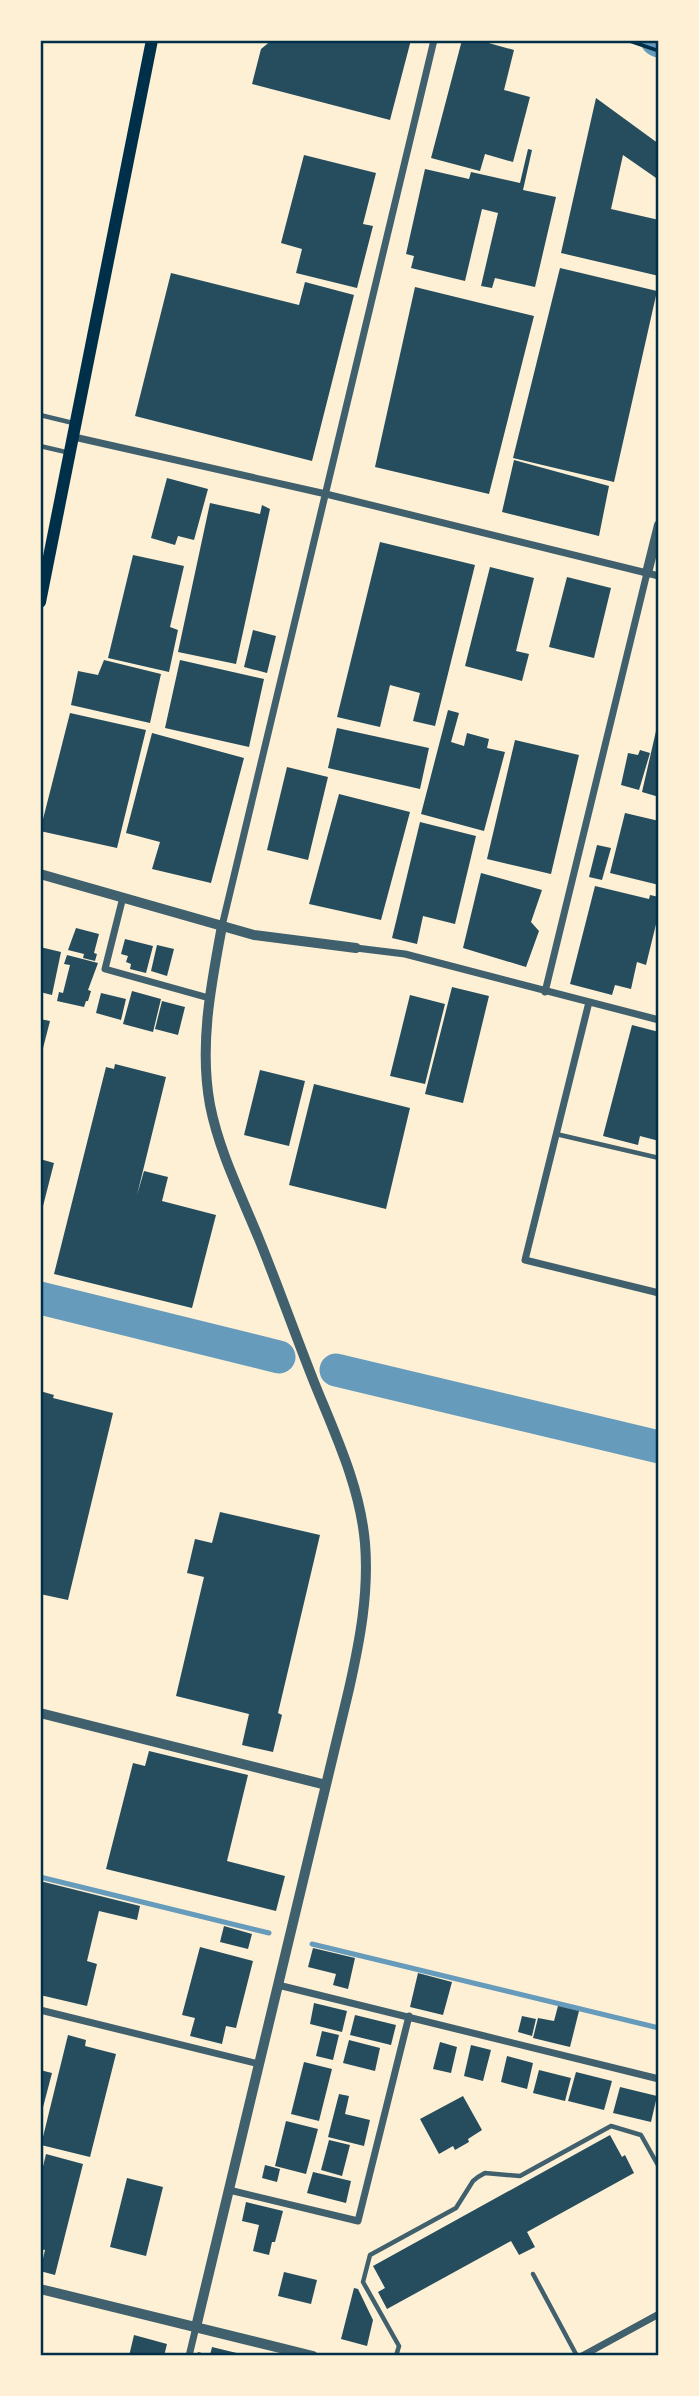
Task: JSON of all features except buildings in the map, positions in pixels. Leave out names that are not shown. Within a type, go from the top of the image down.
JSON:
[{"type":"main road","points":[[40,602],[152,40]]},
{"type":"street","points":[[189,2356],[362,1635],[367,1582],[359,1502],[341,1446],[226,1160],[216,1127],[210,1104],[205,1047],[209,998],[222,926],[434,40]]},
{"type":"street","points":[[74,438],[326,494],[653,575]]},
{"type":"street","points":[[545,992],[653,575],[659,525]]},
{"type":"street","points":[[40,874],[254,935],[405,954],[659,1020]]},
{"type":"street","points":[[123,897],[104,970],[209,998]]},
{"type":"street","points":[[589,1002],[525,1261],[659,1293]]},
{"type":"street","points":[[40,1713],[326,1785]]},
{"type":"street","points":[[278,1985],[659,2080]]},
{"type":"street","points":[[40,2010],[259,2064]]},
{"type":"street","points":[[229,2190],[358,2221],[409,2016]]},
{"type":"street","points":[[40,2289],[196,2327],[270,2350],[313,2356]]},
{"type":"street","points":[[579,2356],[659,2314]]},
{"type":"lane","points":[[40,415],[77,424]]},
{"type":"lane","points":[[40,446],[71,453]]},
{"type":"lane","points":[[556,1134],[659,1158]]},
{"type":"lane","points":[[396,2356],[399,2346],[363,2281],[370,2255],[456,2208],[472,2181],[485,2173],[520,2176],[611,2126],[641,2134],[659,2167]]},
{"type":"lane","points":[[533,2274],[579,2356]]},
{"type":"path","points":[[627,40],[659,51]]},
{"type":"waterway","points":[[40,1298],[279,1357]]},
{"type":"waterway","points":[[336,1370],[659,1447]]},
{"type":"waterway","points":[[40,1877],[269,1933]]},
{"type":"waterway","points":[[312,1944],[659,2028]]}]
